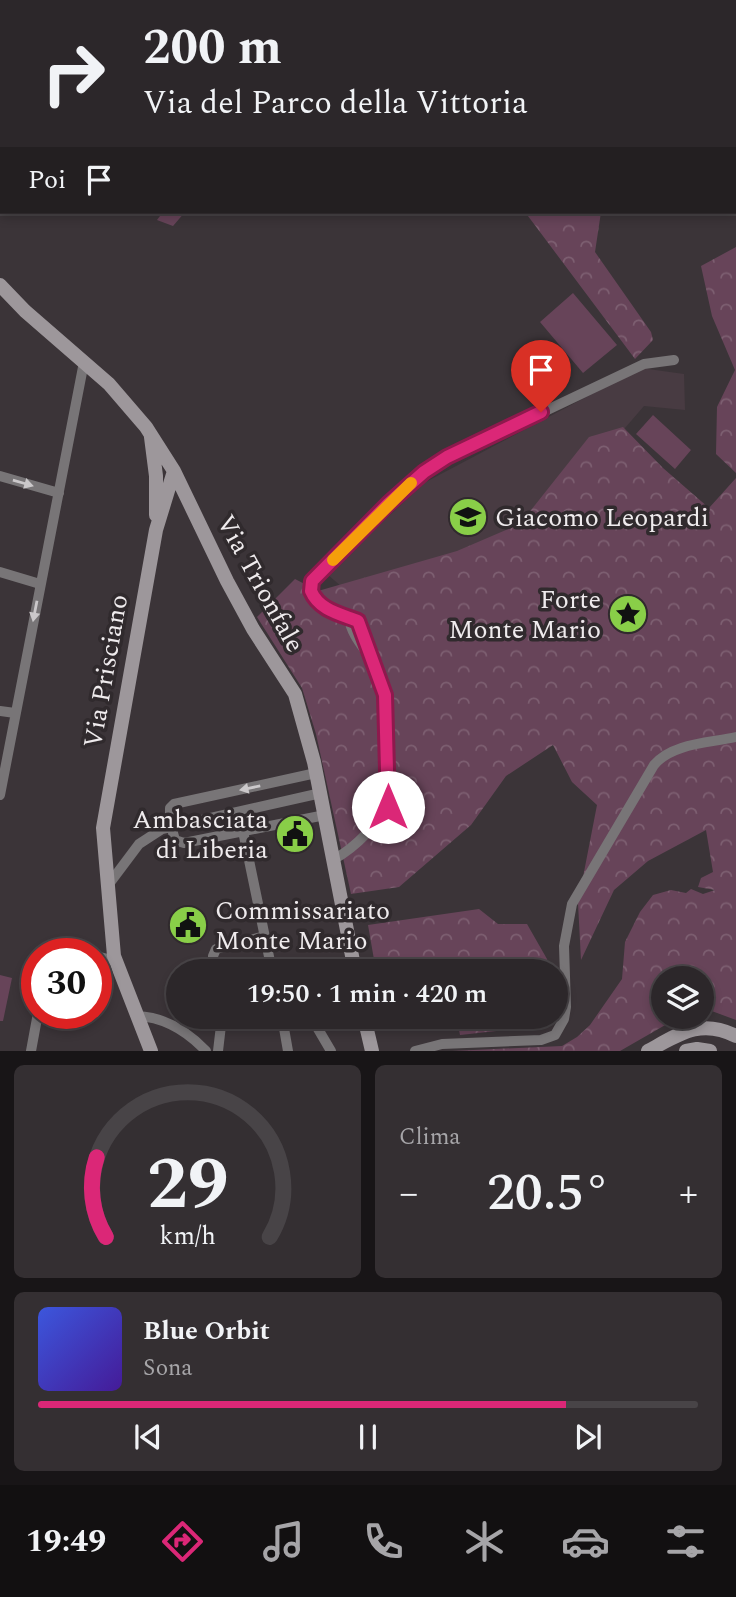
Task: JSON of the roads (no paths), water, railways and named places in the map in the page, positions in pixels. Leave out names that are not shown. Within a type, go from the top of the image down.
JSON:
[{"type":"main road","name":"Via Trionfale","points":[[0,285],[122,398],[149,431],[174,471],[240,605],[295,694],[306,727],[321,793],[353,959]]},
{"type":"main road","name":"Via Prisciano","points":[[149,431],[156,476],[156,530]]},
{"type":"main road","name":"Via Prisciano","points":[[150,1051],[116,961],[103,836],[156,530],[174,471]]},
{"type":"main road","points":[[648,1051],[669,1039],[698,1028],[718,1028],[736,1036]]},
{"type":"main road","points":[[366,1029],[372,1051]]},
{"type":"main road","points":[[686,1051],[710,1051]]},
{"type":"street","points":[[334,859],[348,852],[388,807],[385,695],[358,621],[318,602],[311,591],[312,581],[419,476],[456,453],[647,362],[674,360]]},
{"type":"street","points":[[0,795],[84,362]]},
{"type":"street","points":[[0,476],[59,493]]},
{"type":"street","points":[[0,572],[40,584]]},
{"type":"street","points":[[0,711],[15,713]]},
{"type":"street","points":[[415,1051],[439,1045],[541,1040],[555,1035],[566,1010],[564,946],[573,900],[648,775],[656,763],[670,752],[736,737]]},
{"type":"street","points":[[316,773],[174,804],[169,810],[171,826],[175,840],[181,843],[325,815]]},
{"type":"street","points":[[109,884],[139,844],[154,833],[171,826],[321,793]]},
{"type":"street","points":[[239,812],[270,959]]},
{"type":"street","points":[[214,959],[216,949],[265,936]]},
{"type":"street","points":[[112,960],[116,961]]},
{"type":"street","points":[[137,1016],[171,1024],[188,1034],[206,1051]]},
{"type":"street","points":[[31,1051],[35,1029]]},
{"type":"street","points":[[218,1051],[221,1029]]},
{"type":"street","points":[[284,1029],[288,1051]]},
{"type":"street","points":[[318,1029],[331,1051]]},
{"type":"place","name":"Giacomo Leopardi","points":[[468,517]]},
{"type":"place","name":"Forte Monte Mario","points":[[628,614]]},
{"type":"place","name":"Ambasciata di Liberia","points":[[295,834]]},
{"type":"place","name":"Commissariato Monte Mario","points":[[188,925]]}]
